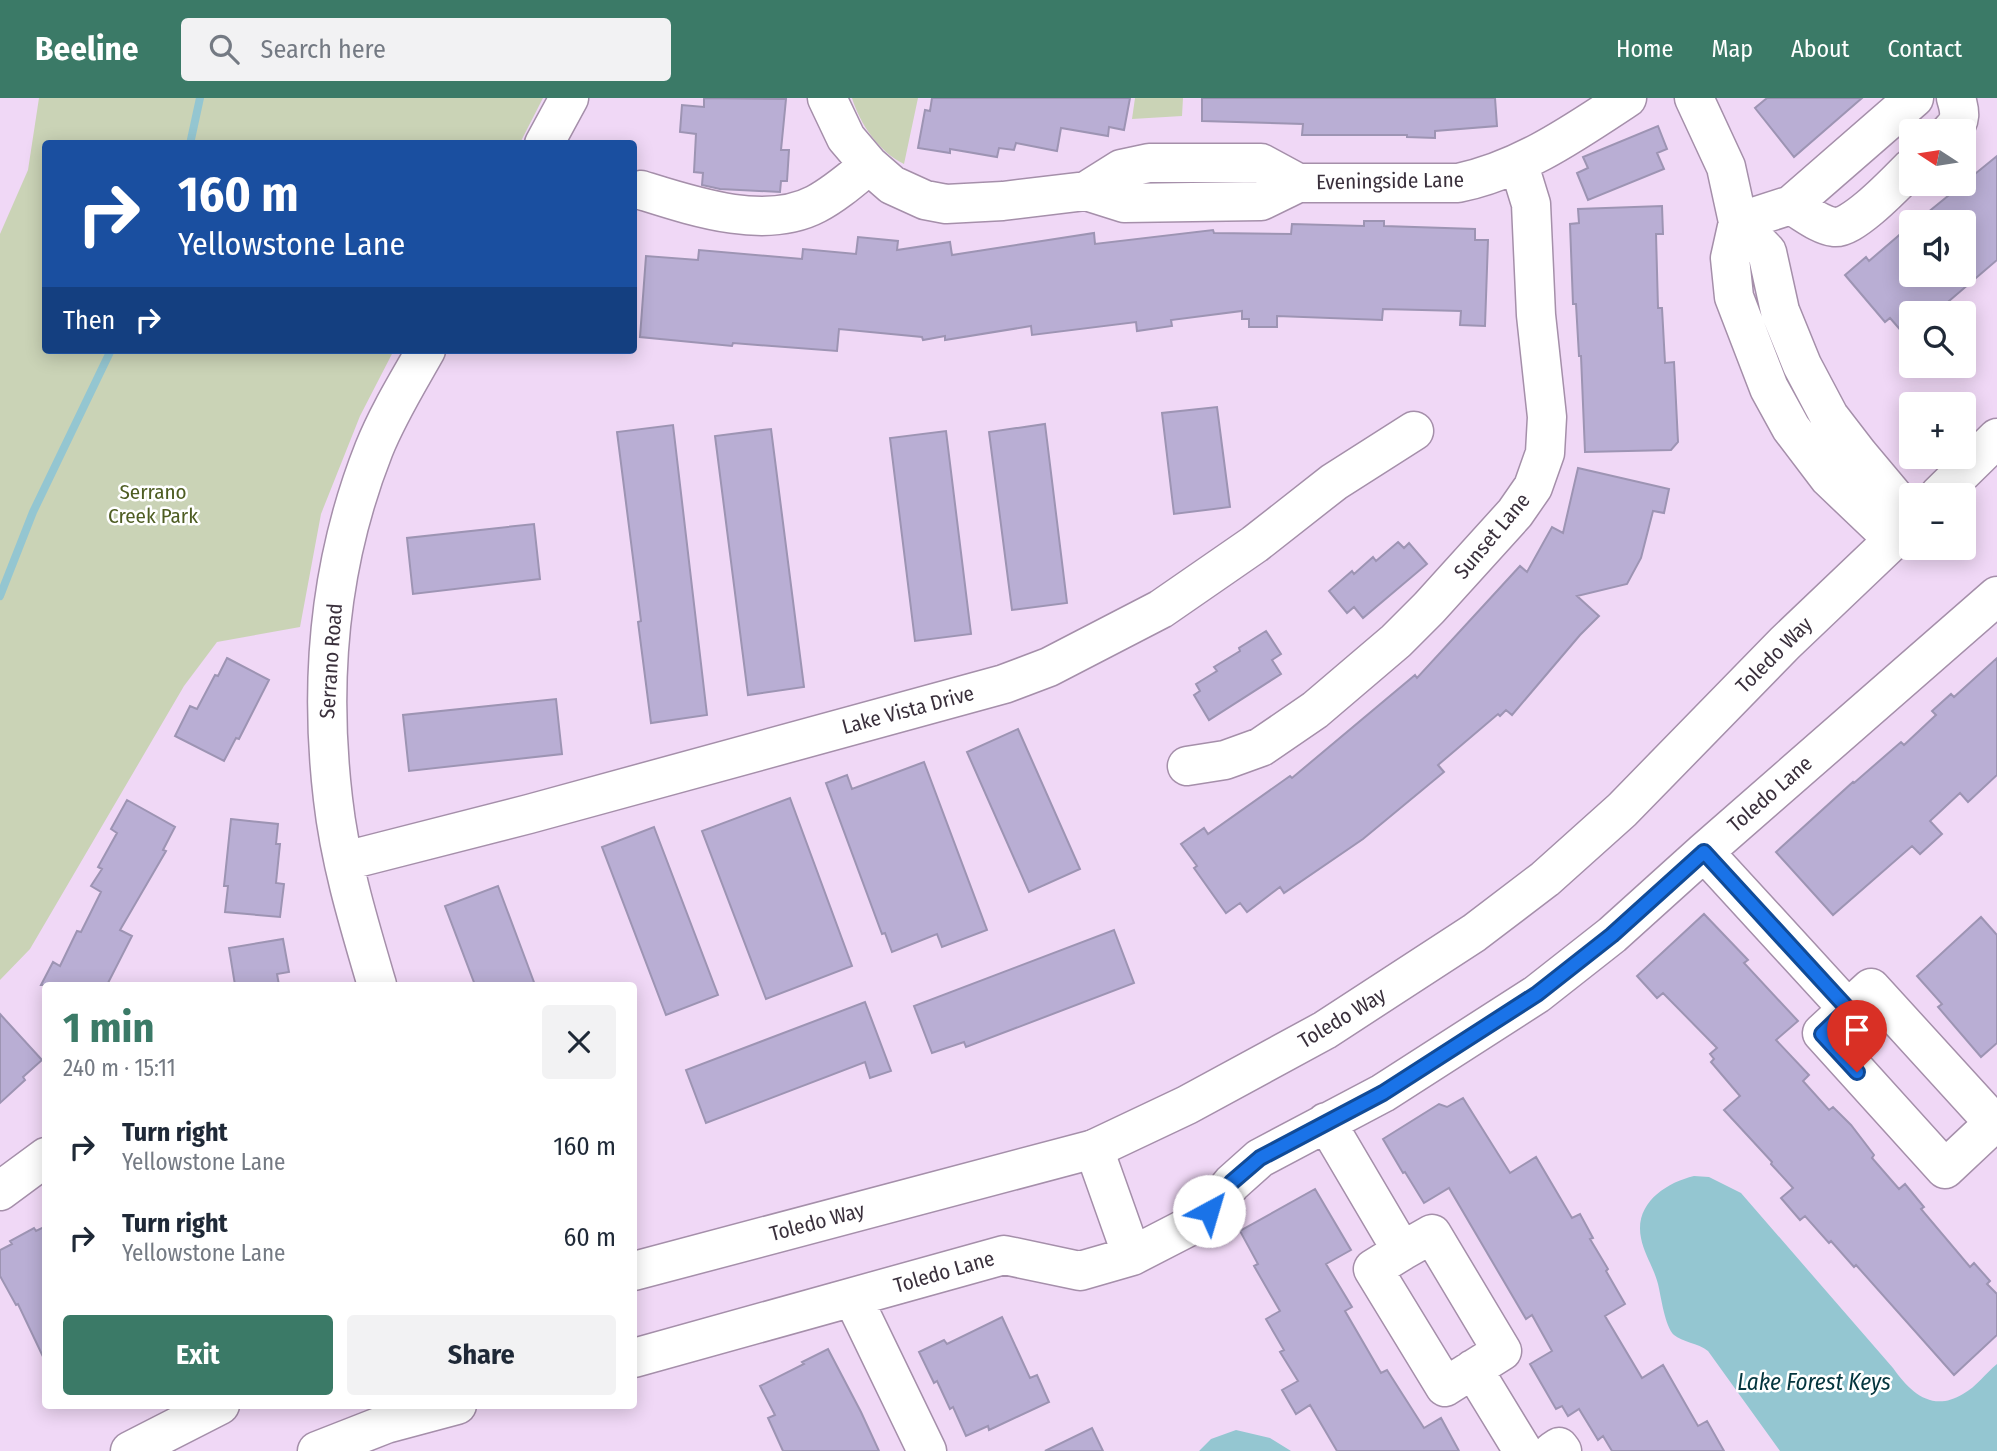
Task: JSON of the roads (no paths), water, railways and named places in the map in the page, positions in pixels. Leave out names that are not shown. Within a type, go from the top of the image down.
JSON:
[{"type":"street","points":[[546,140],[569,98]]},
{"type":"street","name":"Eveningside Lane","points":[[827,98],[846,138],[869,165],[892,185],[925,200],[946,204],[1003,201],[1086,191],[1121,169],[1149,163],[1261,163],[1298,183],[1458,183],[1519,165],[1628,98]]},
{"type":"street","points":[[1694,98],[1726,167],[1738,222],[1730,258],[1734,297],[1769,388],[1791,428],[1829,478],[1899,522]]},
{"type":"street","points":[[1738,222],[1791,205],[1914,98]]},
{"type":"street","points":[[1956,98],[1960,111],[1959,119]]},
{"type":"street","points":[[641,190],[684,204],[759,216],[780,215],[816,204],[843,187],[869,165]]},
{"type":"street","name":"Sunset Lane","points":[[1187,766],[1225,760],[1261,747],[1315,710],[1396,641],[1429,608],[1515,513],[1533,487],[1545,453],[1548,417],[1536,315],[1531,204],[1519,165]]},
{"type":"street","points":[[1791,205],[1824,225],[1838,228],[1853,222],[1899,179]]},
{"type":"street","name":"Serrano Road","points":[[376,982],[352,899],[333,801],[326,721],[327,663],[333,605],[357,497],[387,422],[424,354]]},
{"type":"street","name":"Lake Vista Drive","points":[[345,862],[978,691],[1049,667],[1161,608],[1255,544],[1334,482],[1414,431]]},
{"type":"street","points":[[1951,483],[1997,438]]},
{"type":"street","name":"Toledo Way","points":[[637,1270],[1094,1149],[1187,1105],[1325,1030],[1413,974],[1545,879],[1622,810],[1785,643],[1899,532]]},
{"type":"street","name":"Toledo Lane","points":[[637,1357],[1004,1255],[1080,1271],[1132,1256],[1194,1224],[1209,1211],[1232,1182],[1260,1158],[1383,1093],[1537,994],[1612,935],[1997,596]]},
{"type":"street","points":[[1704,852],[1848,1009]]},
{"type":"street","points":[[1871,988],[1994,1123],[1945,1169],[1822,1034],[1848,1009],[1871,988]]},
{"type":"street","points":[[1326,1122],[1402,1251]]},
{"type":"street","points":[[1094,1149],[1132,1256]]},
{"type":"street","points":[[0,1191],[42,1160]]},
{"type":"street","points":[[1432,1234],[1503,1351],[1445,1387],[1373,1269],[1402,1251],[1432,1234]]},
{"type":"street","points":[[853,1298],[927,1451]]},
{"type":"street","points":[[1473,1369],[1523,1451]]},
{"type":"street","points":[[130,1451],[212,1409]]},
{"type":"street","points":[[330,1448],[386,1424],[442,1409]]},
{"type":"street","points":[[1553,1451],[1559,1447],[1562,1451]]},
{"type":"water","name":"Lake Forest Keys","points":[[1694,1176],[1709,1177],[1741,1193],[1914,1392],[1932,1400],[1952,1399],[1972,1388],[1997,1364],[1997,1451],[1780,1451],[1708,1351],[1677,1337],[1671,1331],[1656,1278],[1642,1244],[1640,1226],[1647,1205],[1672,1184]]},
{"type":"water","points":[[1236,1430],[1270,1438],[1291,1451],[1199,1451],[1211,1439]]},
{"type":"waterway","points":[[191,140],[200,98]]},
{"type":"waterway","points":[[0,596],[33,512],[109,354]]},
{"type":"park label","name":"Serrano Creek Park","points":[[153,504]]}]
